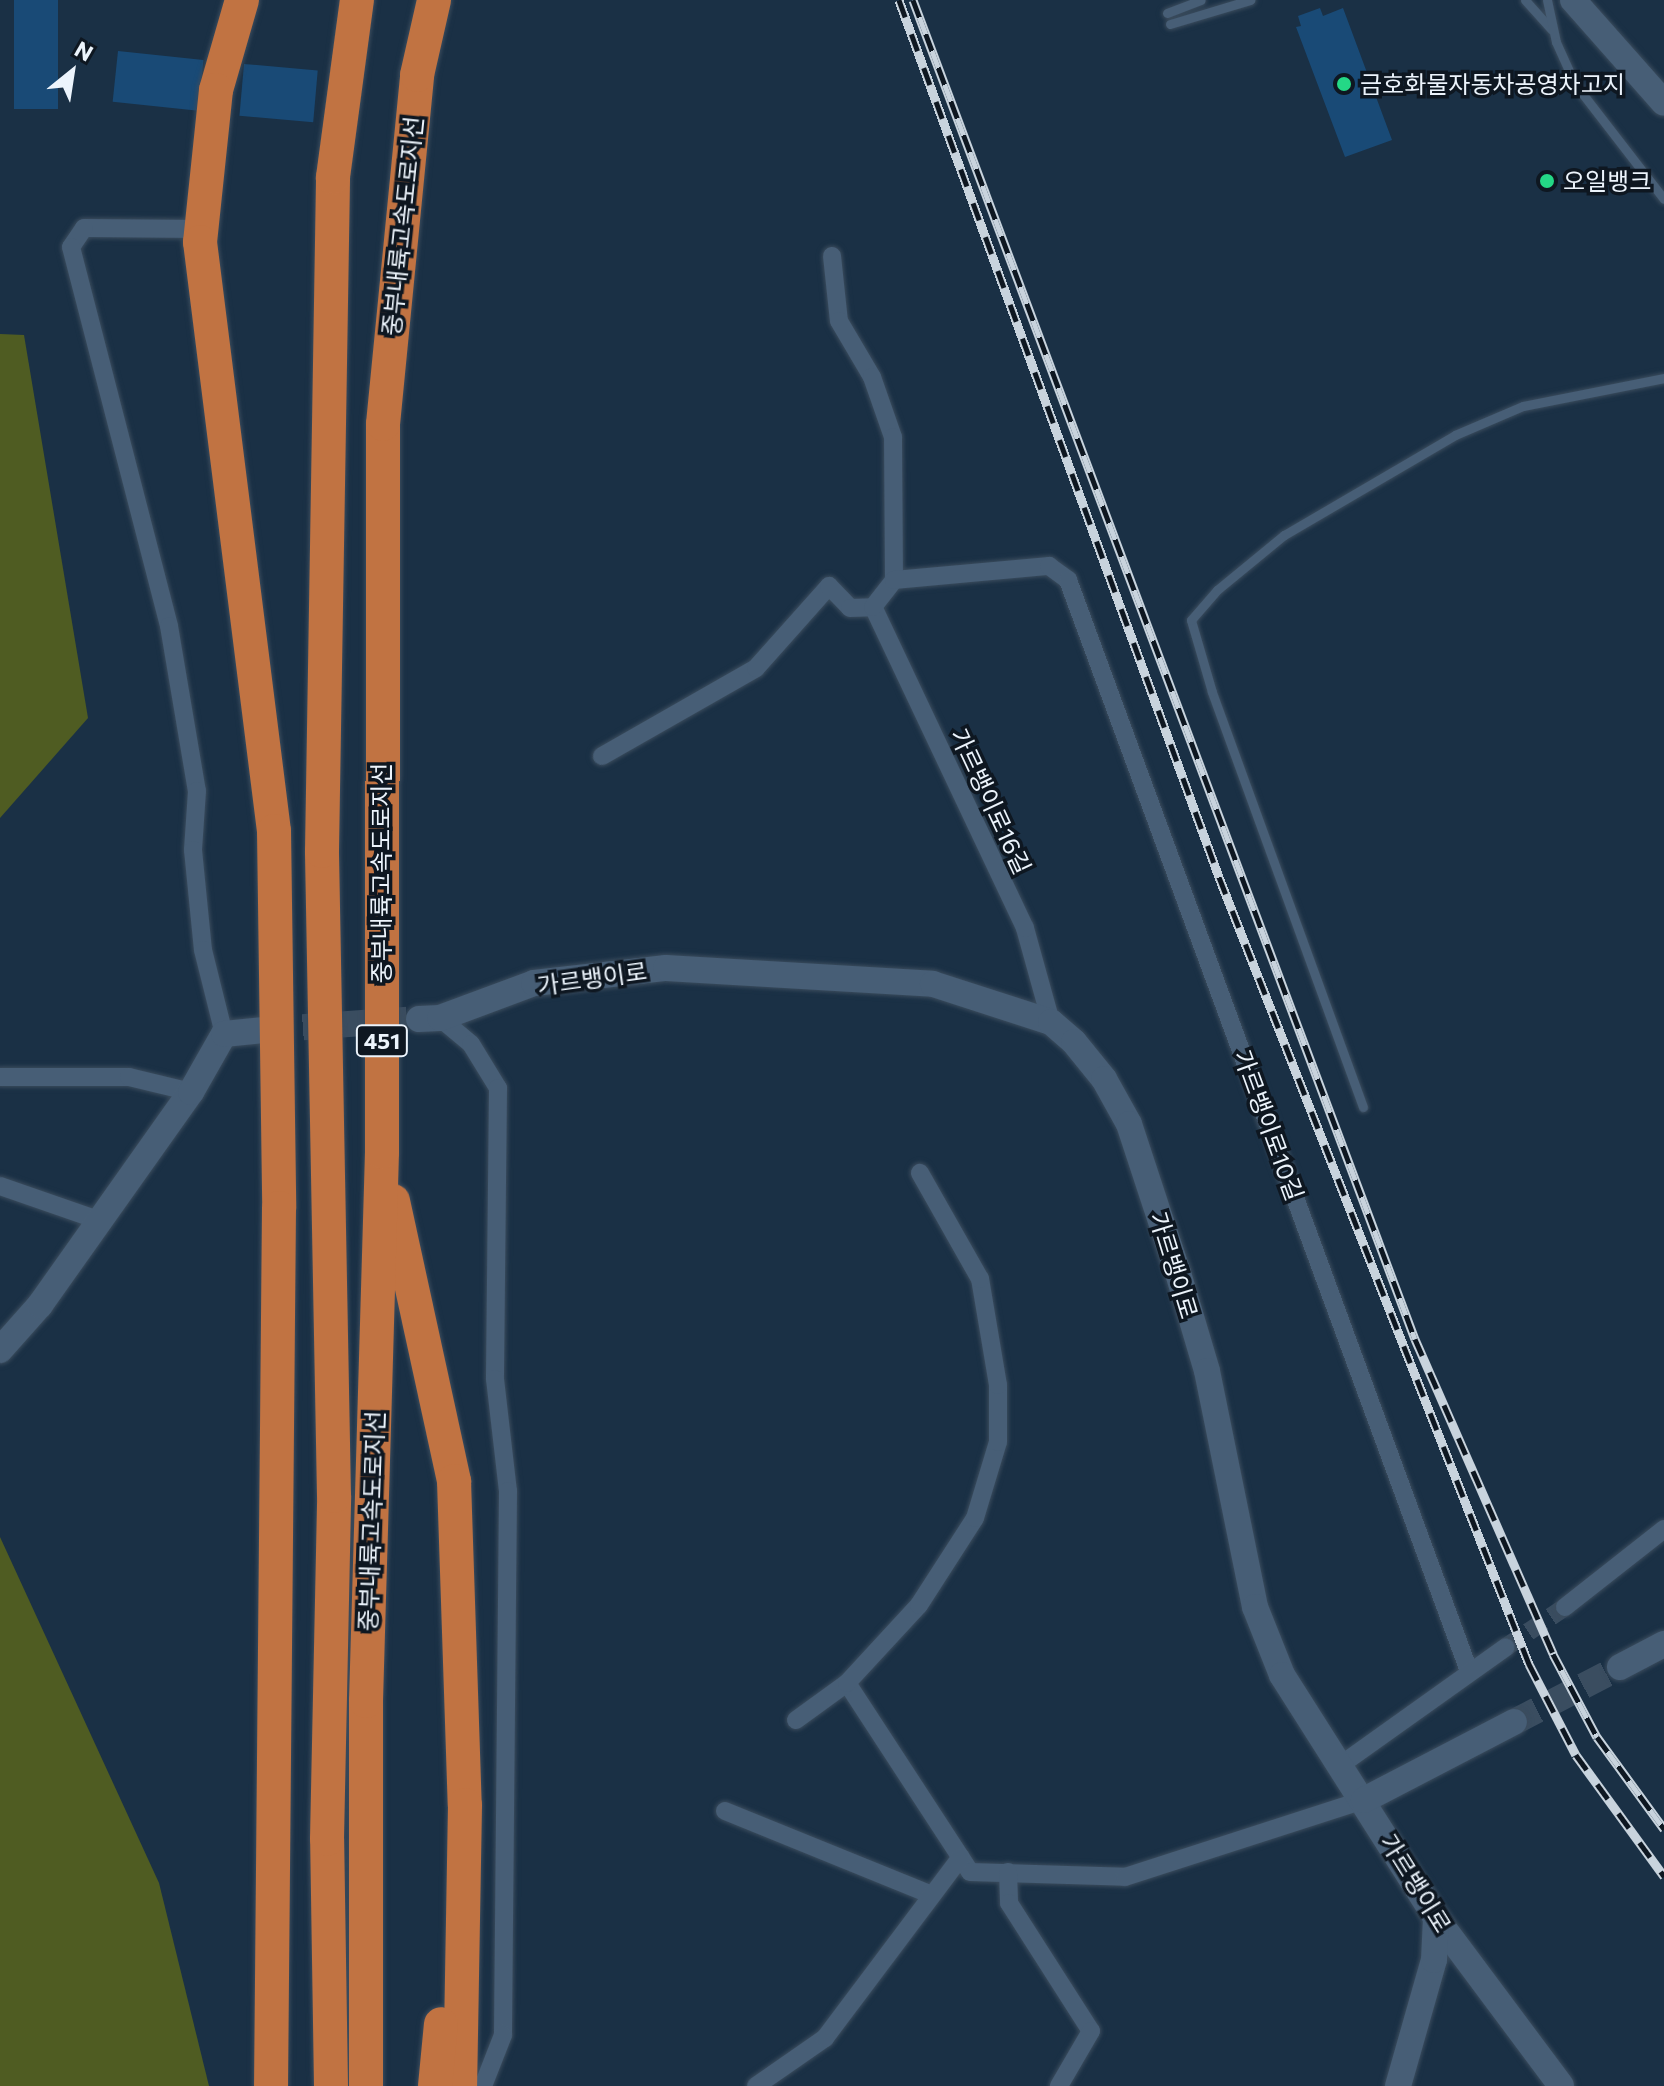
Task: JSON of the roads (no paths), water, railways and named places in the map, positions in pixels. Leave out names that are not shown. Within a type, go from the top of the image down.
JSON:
[{"type":"highway","points":[[242,0],[216,90],[202,229],[274,831],[279,1208],[271,2086]]},
{"type":"highway","name":"중부내륙고속도로지선","points":[[331,2086],[327,1839],[334,1496],[322,851],[333,177],[357,0]]},
{"type":"highway","name":"중부내륙고속도로지선","points":[[366,2086],[366,1701],[382,1152],[383,424],[417,75],[434,0]]},
{"type":"highway","points":[[382,1152],[454,1481],[465,1805],[460,2086]]},
{"type":"highway","points":[[435,2086],[465,1805]]},
{"type":"street","points":[[1573,0],[1664,103]]},
{"type":"street","points":[[0,1350],[40,1305],[191,1092],[224,1034],[203,950],[193,850],[197,791],[169,626],[71,247],[84,228],[202,229]]},
{"type":"street","points":[[602,756],[756,668],[829,586],[850,608],[873,607],[894,580],[893,437],[872,377],[839,321],[832,256]]},
{"type":"street","name":"가르뱅이로10길","points":[[894,580],[1049,566],[1068,580],[1469,1671]]},
{"type":"street","name":"가르뱅이로16길","points":[[873,607],[1025,928],[1051,1022]]},
{"type":"street","name":"가르뱅이로","points":[[430,1018],[534,983],[666,968],[933,984],[1051,1022],[1104,1079],[1129,1124],[1207,1371],[1255,1607],[1282,1675],[1342,1764],[1436,1918],[1561,2086]]},
{"type":"street","points":[[430,1018],[471,1044],[498,1088],[495,1379],[508,1491],[503,2035],[483,2086]]},
{"type":"street","points":[[224,1034],[264,1030]]},
{"type":"street","points":[[0,1077],[129,1077],[191,1092]]},
{"type":"street","points":[[796,1720],[847,1683],[919,1605],[975,1518],[998,1442],[998,1385],[980,1279],[920,1173]]},
{"type":"street","points":[[0,1186],[98,1220]]},
{"type":"street","points":[[1565,1607],[1664,1529]]},
{"type":"street","points":[[1620,1667],[1664,1644]]},
{"type":"street","points":[[1342,1764],[1506,1647]]},
{"type":"street","points":[[847,1683],[970,1872],[1125,1877],[1364,1800],[1514,1722]]},
{"type":"street","points":[[725,1811],[932,1895]]},
{"type":"street","points":[[756,2086],[825,2038],[961,1857]]},
{"type":"street","points":[[1008,1872],[1009,1903],[1091,2031],[1059,2086]]},
{"type":"street","points":[[1398,2086],[1434,1960],[1436,1918]]},
{"type":"lane","points":[[1167,13],[1201,0]]},
{"type":"lane","points":[[1170,24],[1250,0]]},
{"type":"lane","points":[[1525,0],[1554,31]]},
{"type":"lane","points":[[1547,0],[1554,31],[1575,84],[1664,199]]},
{"type":"lane","points":[[1363,1107],[1212,692],[1191,620],[1217,590],[1284,535],[1455,435],[1523,406],[1664,378]]},
{"type":"tunnel","points":[[264,1030],[419,1019]]},
{"type":"tunnel","points":[[1506,1647],[1565,1607]]},
{"type":"tunnel","points":[[1514,1722],[1620,1667]]},
{"type":"railway","points":[[899,0],[1219,877],[1529,1664],[1576,1755],[1664,1876]]},
{"type":"railway","points":[[913,0],[1415,1339],[1553,1654],[1597,1737],[1664,1829]]},
{"type":"place","name":"금호화물자동차공영차고지","points":[[1344,84]]},
{"type":"place","name":"오일뱅크","points":[[1547,181]]}]
